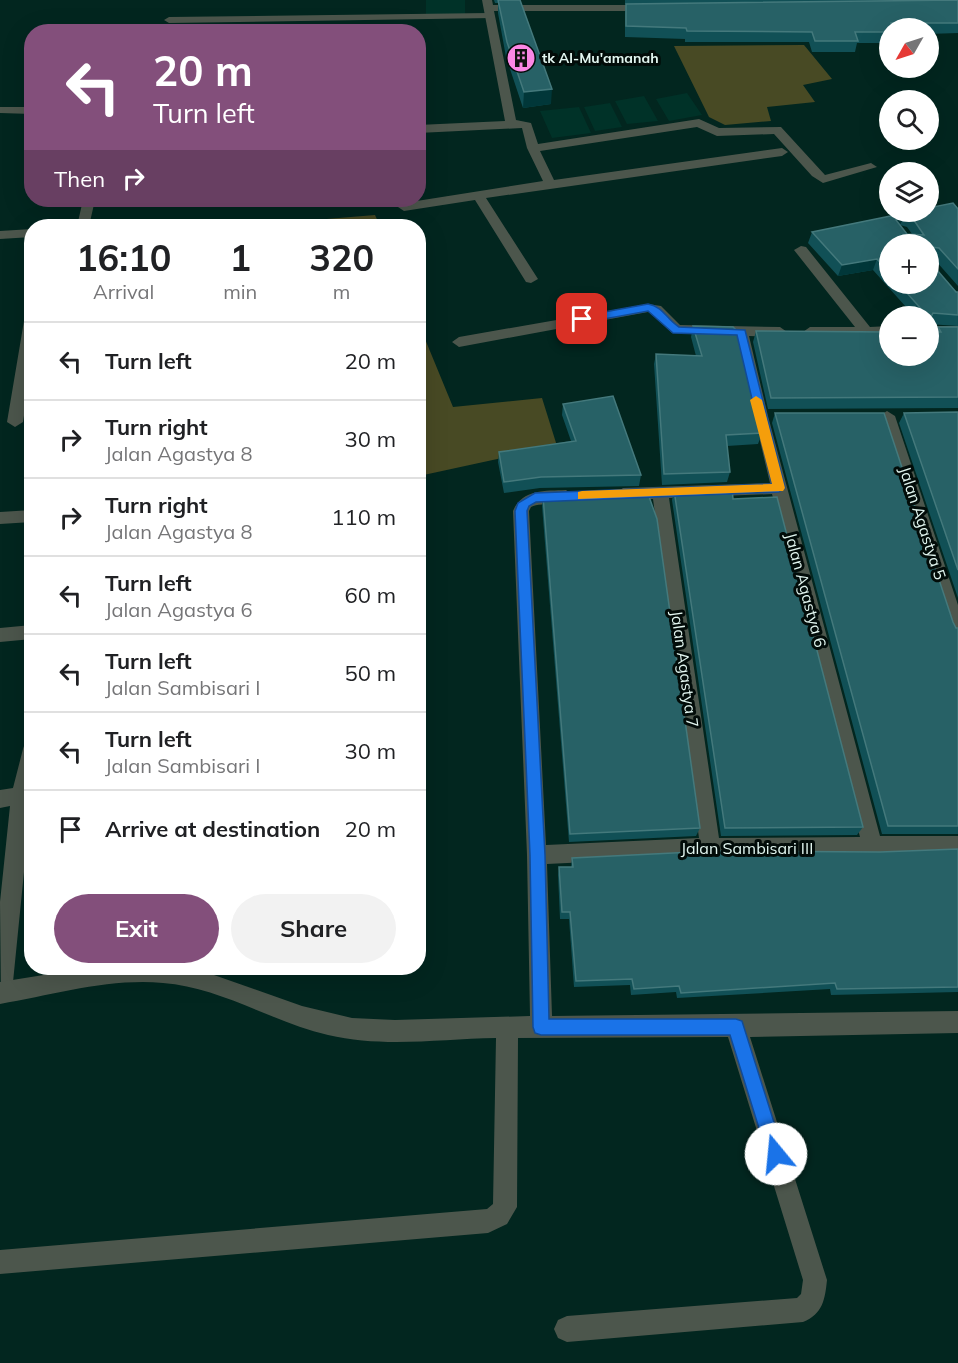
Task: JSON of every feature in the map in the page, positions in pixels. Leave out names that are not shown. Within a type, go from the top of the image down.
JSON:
[{"type":"street","points":[[169,20],[488,8],[656,8]]},
{"type":"street","points":[[488,8],[511,122],[514,124]]},
{"type":"street","points":[[0,110],[24,111]]},
{"type":"street","points":[[533,148],[699,123],[715,132],[777,130],[794,146],[808,166],[823,179],[871,167]]},
{"type":"street","points":[[426,129],[514,124],[527,126],[533,148],[550,184]]},
{"type":"street","points":[[426,204],[782,152]]},
{"type":"street","points":[[479,196],[531,279]]},
{"type":"street","points":[[0,235],[24,234]]},
{"type":"street","points":[[801,250],[866,331]]},
{"type":"street","points":[[459,342],[648,308],[656,309],[669,325],[677,330],[879,331]]},
{"type":"street","points":[[939,331],[958,331]]},
{"type":"street","name":"Jalan Agastya 6","points":[[741,332],[765,416],[779,488],[873,848]]},
{"type":"street","points":[[15,422],[24,365]]},
{"type":"street","name":"Jalan Agastya 5","points":[[887,416],[958,631]]},
{"type":"street","points":[[606,494],[779,488]]},
{"type":"street","name":"Jalan Agastya 7","points":[[660,492],[710,847]]},
{"type":"street","points":[[541,1027],[537,855],[521,511],[524,503],[535,498],[584,495]]},
{"type":"street","points":[[0,518],[24,516]]},
{"type":"street","points":[[0,635],[24,633]]},
{"type":"street","points":[[24,783],[8,861],[1,992],[128,975]]},
{"type":"street","points":[[0,799],[21,796]]},
{"type":"street","name":"Jalan Sambisari III","points":[[537,855],[710,847],[873,848],[958,845]]},
{"type":"street","points":[[207,975],[309,1021],[337,1028],[379,1031],[507,1027],[736,1027],[958,1022]]},
{"type":"street","points":[[0,1262],[488,1221],[499,1216],[505,1207],[507,1027]]},
{"type":"street","points":[[567,1329],[803,1310],[813,1299],[815,1280],[736,1027]]},
{"type":"shaded area","points":[[426,0],[465,0],[465,14],[426,15]]},
{"type":"shaded area","points":[[804,45],[832,79],[803,85],[815,102],[767,107],[771,121],[725,125],[709,117],[674,46]]},
{"type":"shaded area","points":[[687,93],[702,115],[669,121],[656,99]]},
{"type":"shaded area","points":[[644,96],[658,121],[627,124],[615,101]]},
{"type":"shaded area","points":[[610,103],[622,127],[595,131],[584,107]]},
{"type":"shaded area","points":[[579,107],[591,133],[552,138],[540,111]]},
{"type":"shaded area","points":[[375,215],[377,219],[327,219]]},
{"type":"shaded area","points":[[426,341],[453,407],[542,398],[557,446],[426,474]]},
{"type":"building","points":[[498,0],[520,0],[552,89],[524,92],[507,42]]},
{"type":"building","points":[[958,0],[958,23],[939,23],[939,18],[879,18],[879,32],[855,32],[858,41],[815,41],[812,32],[687,31],[686,28],[626,26],[626,4]]},
{"type":"building","points":[[953,203],[958,209],[958,269],[939,248],[939,234],[923,234],[915,222],[939,222],[939,206]]},
{"type":"building","points":[[879,218],[879,222],[898,222],[907,234],[879,234],[879,261],[877,259],[842,265],[812,232]]},
{"type":"building","points":[[939,272],[958,292],[958,315],[939,313],[939,306],[918,306],[908,294],[939,294]]},
{"type":"building","points":[[693,326],[733,327],[737,331],[762,433],[726,435],[730,472],[664,474],[656,354],[702,356]]},
{"type":"building","points":[[939,327],[958,327],[958,397],[771,398],[756,331],[879,332],[879,366],[939,366],[939,332],[941,332]]},
{"type":"building","points":[[613,396],[641,475],[541,477],[504,482],[499,452],[576,441],[563,404]]},
{"type":"building","points":[[958,412],[958,570],[904,413]]},
{"type":"building","points":[[775,413],[884,413],[953,622],[958,628],[958,826],[888,826]]},
{"type":"building","points":[[732,488],[733,499],[777,497],[863,827],[725,828],[674,490]]},
{"type":"building","points":[[647,491],[657,519],[700,828],[570,834],[543,496]]},
{"type":"building","points":[[958,849],[958,987],[837,989],[835,983],[681,993],[679,986],[634,989],[632,979],[576,981],[570,912],[562,912],[559,867],[573,867],[572,858],[714,851],[880,852]]},
{"type":"slow traffic","points":[[582,495],[779,488],[756,400]]},
{"type":"place","name":"tk Al-Mu'amanah","points":[[521,58]]},
{"type":"route","points":[[582,319],[648,308],[656,309],[669,325],[677,330],[741,332],[779,488],[535,498],[524,503],[521,511],[537,855],[541,1027],[736,1027],[776,1154]]}]
